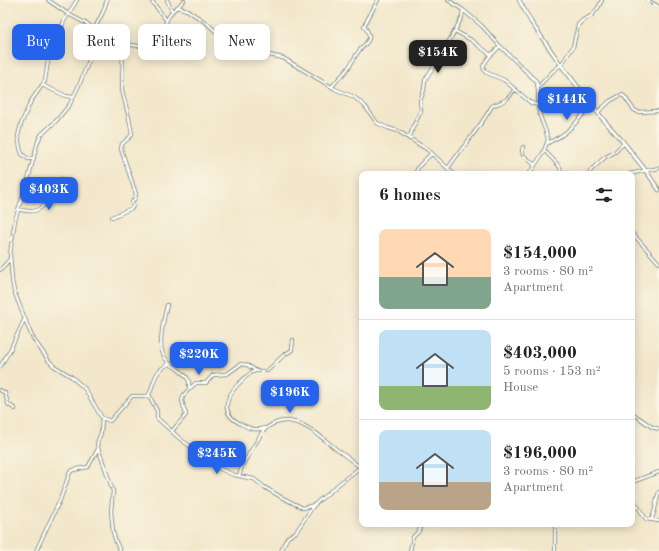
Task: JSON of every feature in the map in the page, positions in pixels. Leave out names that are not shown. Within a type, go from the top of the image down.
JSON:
[{"type":"street","points":[[48,0],[68,14],[87,24]]},
{"type":"street","points":[[34,158],[28,159],[22,154],[18,133],[31,101],[46,78],[48,61],[61,26],[78,0]]},
{"type":"street","points":[[97,24],[107,0]]},
{"type":"street","points":[[151,0],[166,20]]},
{"type":"street","points":[[167,0],[172,11]]},
{"type":"street","points":[[130,44],[138,46],[154,44],[174,8],[178,7],[184,0]]},
{"type":"street","points":[[332,87],[345,72],[368,39],[369,34],[364,26],[378,0]]},
{"type":"street","points":[[448,0],[482,26],[536,81],[538,88],[538,106],[548,140],[544,150],[531,171]]},
{"type":"street","points":[[519,0],[531,22],[561,65],[646,171],[659,190]]},
{"type":"street","points":[[538,88],[553,71],[561,65],[572,47],[578,25],[594,13],[602,0]]},
{"type":"street","points":[[648,0],[659,7]]},
{"type":"street","points":[[178,7],[187,10],[228,38],[269,55],[283,58],[332,87],[358,100],[368,109],[377,123],[398,131],[408,139],[432,153],[451,171]]},
{"type":"street","points":[[408,139],[421,111],[420,101],[424,90],[425,80],[444,52],[459,24],[463,10]]},
{"type":"street","points":[[455,31],[471,40],[491,55]]},
{"type":"street","points":[[500,46],[483,66],[486,72],[504,80],[514,90],[531,103],[538,106]]},
{"type":"street","points":[[89,60],[73,97],[63,113],[41,135],[38,141],[29,176],[18,209],[14,226],[10,258],[14,291],[34,340],[54,366],[72,377],[85,389],[102,418],[101,433],[97,444],[112,486],[113,493],[111,511],[113,532],[120,551]]},
{"type":"street","points":[[112,217],[132,208],[132,202],[135,199],[136,194],[121,149],[122,144],[132,134],[122,90],[123,60]]},
{"type":"street","points":[[42,85],[66,96],[73,97]]},
{"type":"street","points":[[448,168],[468,142],[492,106],[508,98],[514,90]]},
{"type":"street","points":[[598,112],[610,102],[622,95],[634,110],[638,112],[659,111]]},
{"type":"street","points":[[547,143],[559,138],[573,126],[592,104]]},
{"type":"street","points":[[590,171],[604,158],[615,152],[624,143]]},
{"type":"street","points":[[524,147],[522,151],[523,155],[535,165]]},
{"type":"street","points":[[544,150],[560,167],[561,171]]},
{"type":"street","points":[[416,171],[419,166],[432,153]]},
{"type":"street","points":[[635,173],[659,168]]},
{"type":"street","points":[[18,209],[33,211],[42,208],[47,203],[60,179]]},
{"type":"street","points":[[635,237],[659,263]]},
{"type":"street","points":[[0,270],[10,258]]},
{"type":"street","points":[[167,305],[161,331],[163,355],[170,364],[188,377],[189,389]]},
{"type":"street","points":[[0,367],[25,318]]},
{"type":"street","points":[[267,428],[255,430],[244,426],[232,418],[226,407],[229,396],[248,375],[256,371],[267,371],[284,355],[292,350],[293,340]]},
{"type":"street","points":[[170,364],[167,364],[157,372],[149,395],[157,411],[157,418],[179,438],[220,469],[239,476],[246,476],[254,479],[280,497],[303,508],[314,505]]},
{"type":"street","points":[[172,431],[186,414],[182,399],[183,396],[196,383],[206,382],[213,375],[227,374],[241,364],[247,365],[256,371]]},
{"type":"street","points":[[0,390],[5,393],[8,404],[15,409]]},
{"type":"street","points":[[102,418],[110,421],[132,396],[146,397],[149,395]]},
{"type":"street","points":[[635,415],[652,427],[659,428]]},
{"type":"street","points":[[239,476],[243,464],[263,431],[280,421],[297,423],[323,437],[359,466]]},
{"type":"street","points":[[36,551],[60,500],[70,472],[88,467],[98,448]]},
{"type":"street","points":[[282,550],[288,537],[296,532],[314,505],[340,482],[359,469]]},
{"type":"street","points":[[635,481],[659,472]]},
{"type":"street","points":[[651,520],[656,510],[659,492]]},
{"type":"street","points":[[635,502],[646,519],[659,521]]},
{"type":"street","points":[[410,551],[413,537],[421,527]]},
{"type":"street","points":[[555,527],[555,551]]}]
